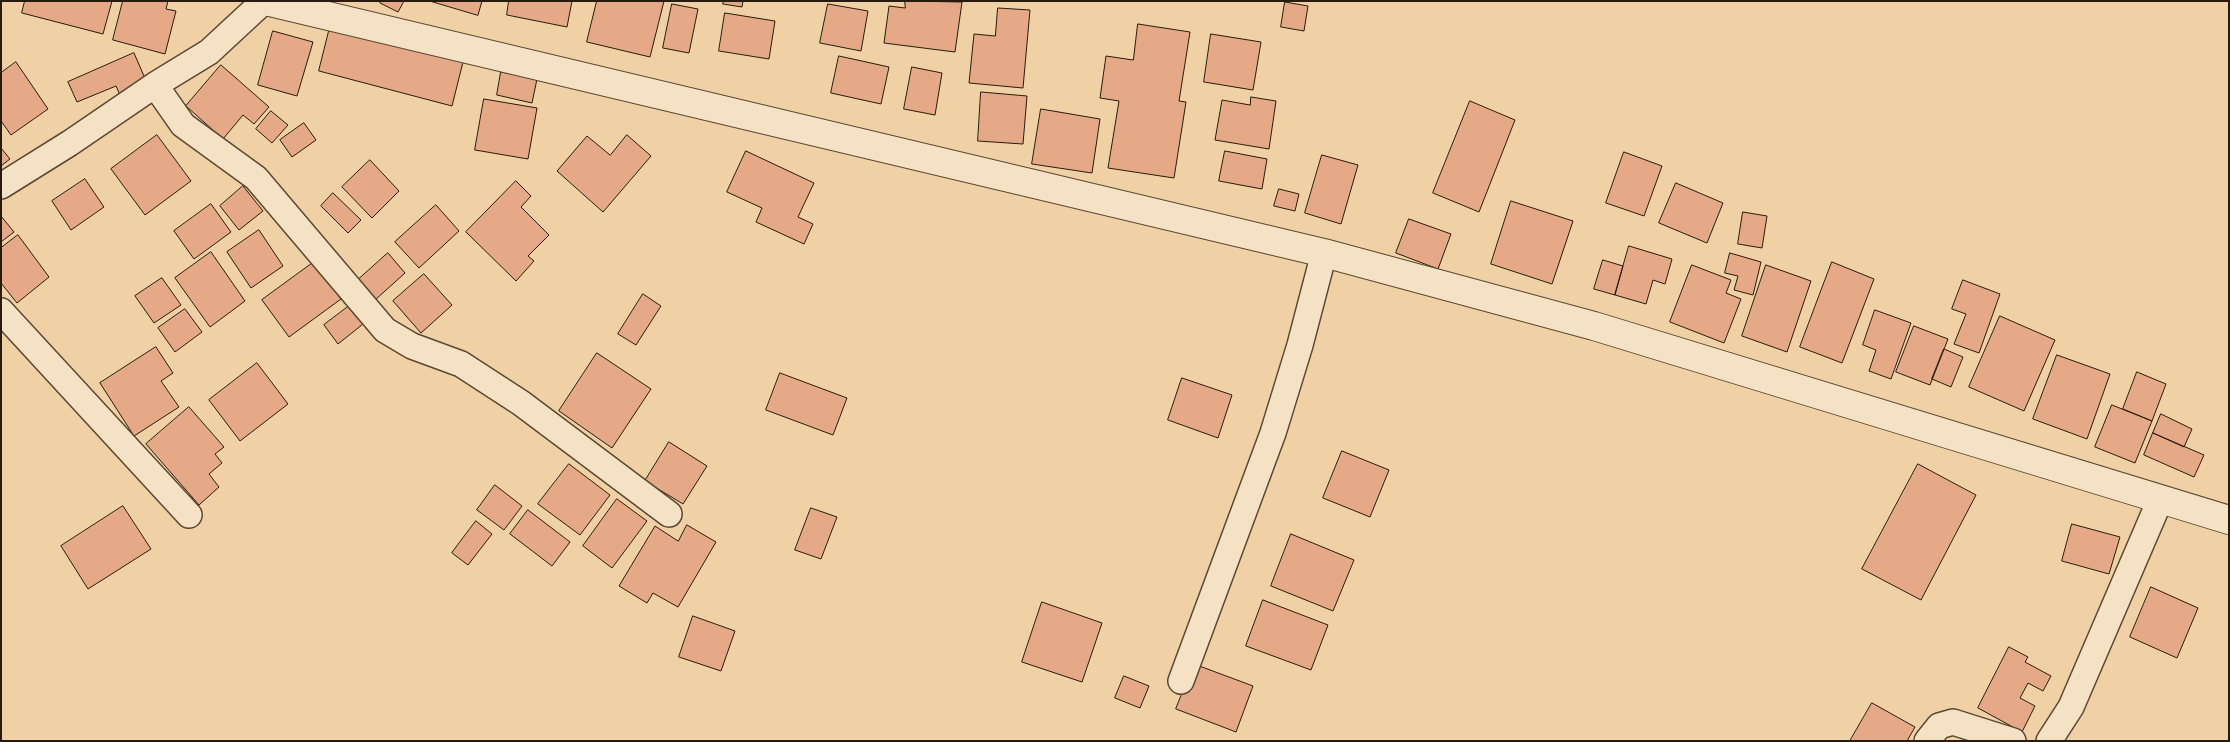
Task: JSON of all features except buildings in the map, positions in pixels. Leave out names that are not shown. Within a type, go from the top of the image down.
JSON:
[{"type":"street","points":[[1,186],[70,143],[154,85],[209,52],[264,1],[1324,253],[1594,326],[2229,520]]},
{"type":"street","points":[[154,85],[183,125],[256,178],[385,330],[412,346],[461,364],[521,403],[669,514]]},
{"type":"street","points":[[1181,681],[1273,432],[1300,345],[1324,253]]},
{"type":"street","points":[[1,311],[189,515]]},
{"type":"street","points":[[2049,741],[2071,707],[2160,500]]},
{"type":"street","points":[[1926,741],[1939,726],[1953,722],[2014,741]]}]
